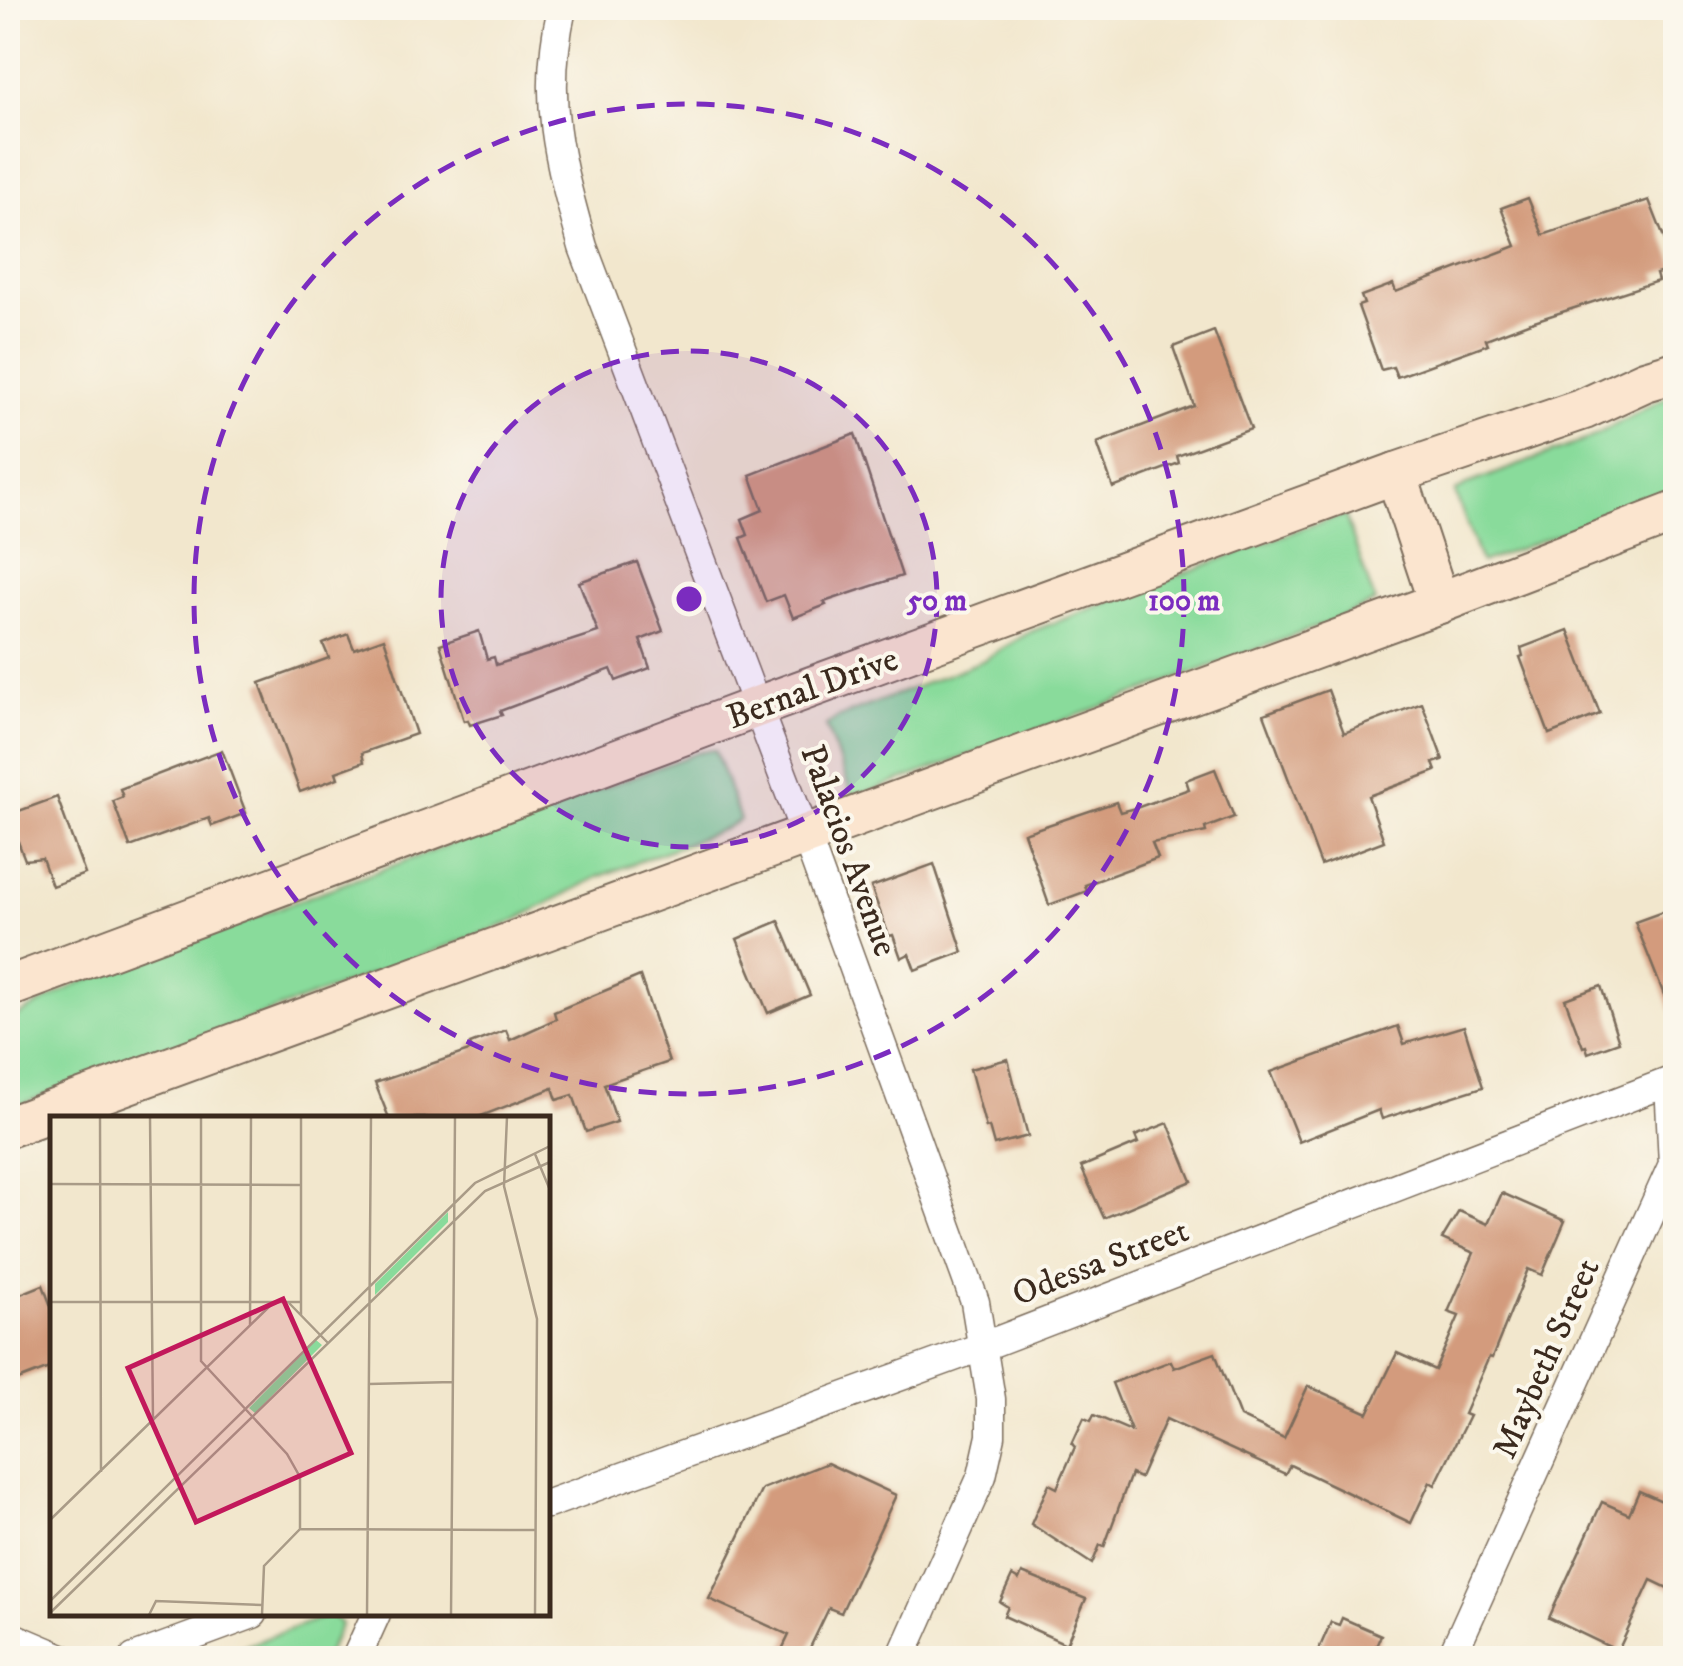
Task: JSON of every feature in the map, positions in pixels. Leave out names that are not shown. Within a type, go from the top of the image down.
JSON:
[{"type":"street","name":"Palacios Avenue","points":[[562,8],[550,89],[558,156],[583,247],[758,706],[975,1302],[991,1399],[990,1436],[982,1476],[902,1658]]},
{"type":"street","name":"Bernal Drive","points":[[8,986],[758,706],[1396,473],[1584,409],[1645,381],[1676,372]]},
{"type":"street","points":[[1396,473],[1439,603]]},
{"type":"street","points":[[8,1128],[1439,603],[1676,512]]},
{"type":"street","name":"Odessa Street","points":[[550,1503],[984,1346],[1672,1080]]},
{"type":"street","name":"Maybeth Street","points":[[1452,1658],[1673,1164],[1672,1080]]},
{"type":"street","points":[[134,1658],[248,1616]]},
{"type":"street","points":[[356,1658],[375,1616]]},
{"type":"street","points":[[8,1635],[62,1658]]},
{"type":"green space","points":[[1675,393],[1675,490],[1481,563],[1455,492],[1586,440]]},
{"type":"green space","points":[[1345,515],[1375,602],[1328,623],[875,790],[852,795],[826,726],[837,718],[982,661],[1030,632]]},
{"type":"green space","points":[[715,750],[740,820],[724,829],[598,877],[510,923],[8,1109],[8,1021],[79,983],[702,751]]},
{"type":"green space","points":[[326,1616],[333,1616],[341,1624],[325,1658],[213,1658]]},
{"type":"building","points":[[1528,198],[1543,235],[1649,200],[1676,268],[1656,274],[1658,281],[1528,323],[1486,339],[1488,344],[1397,377],[1393,367],[1381,370],[1358,306],[1364,304],[1361,296],[1393,284],[1396,292],[1516,246],[1501,208]]},
{"type":"building","points":[[1214,331],[1251,429],[1177,456],[1179,463],[1113,488],[1097,443],[1194,406],[1173,347]]},
{"type":"building","points":[[855,434],[902,576],[824,602],[826,605],[793,618],[784,595],[766,602],[741,538],[748,535],[742,519],[763,510],[750,475]]},
{"type":"building","points":[[637,562],[663,631],[640,640],[650,668],[616,681],[611,669],[500,711],[502,715],[470,725],[468,720],[464,721],[440,644],[479,631],[487,659],[494,657],[496,665],[598,632],[579,582]]},
{"type":"building","points":[[1568,630],[1600,714],[1549,734],[1520,657],[1521,648]]},
{"type":"building","points":[[348,634],[354,649],[384,638],[416,734],[362,753],[364,762],[336,772],[338,778],[300,792],[260,683],[329,658],[323,644]]},
{"type":"building","points":[[1328,690],[1344,733],[1422,703],[1443,760],[1433,763],[1436,771],[1368,796],[1384,841],[1321,865],[1264,714]]},
{"type":"building","points":[[222,750],[246,813],[212,826],[209,818],[130,847],[113,801],[123,797],[120,789]]},
{"type":"building","points":[[1215,769],[1234,817],[1205,828],[1206,832],[1152,843],[1158,858],[1085,885],[1087,891],[1049,905],[1024,833],[1116,802],[1120,812],[1139,807],[1189,789],[1186,780]]},
{"type":"building","points":[[57,797],[85,874],[52,886],[42,858],[25,860],[8,815]]},
{"type":"building","points":[[934,864],[963,952],[915,970],[909,954],[901,958],[893,935],[889,936],[871,887]]},
{"type":"building","points":[[1676,907],[1676,1020],[1674,1020],[1635,922]]},
{"type":"building","points":[[779,921],[810,995],[768,1013],[737,939]]},
{"type":"building","points":[[640,976],[669,1062],[604,1084],[617,1122],[586,1132],[573,1095],[557,1100],[553,1088],[481,1116],[388,1116],[375,1083],[472,1050],[470,1044],[506,1030],[510,1040],[556,1019],[554,1012]]},
{"type":"building","points":[[1601,986],[1619,1042],[1588,1053],[1565,999]]},
{"type":"building","points":[[1398,1026],[1404,1044],[1464,1026],[1483,1087],[1382,1119],[1379,1110],[1299,1142],[1271,1072]]},
{"type":"building","points":[[1008,1059],[1028,1136],[994,1145],[970,1069]]},
{"type":"building","points":[[1168,1123],[1192,1181],[1104,1218],[1081,1167],[1138,1143],[1135,1136]]},
{"type":"building","points":[[1502,1193],[1565,1221],[1542,1275],[1528,1269],[1492,1358],[1489,1357],[1464,1414],[1469,1416],[1411,1523],[1290,1465],[1285,1474],[1166,1419],[1140,1478],[1131,1474],[1104,1547],[1100,1545],[1092,1564],[1031,1524],[1049,1484],[1057,1488],[1084,1418],[1091,1421],[1094,1415],[1131,1431],[1112,1383],[1171,1361],[1174,1368],[1215,1353],[1240,1417],[1284,1438],[1308,1386],[1368,1413],[1397,1353],[1435,1370],[1459,1316],[1448,1312],[1474,1253],[1442,1239],[1459,1211],[1488,1224]]},
{"type":"building","points":[[43,1285],[50,1304],[50,1368],[8,1384],[8,1299]]},
{"type":"building","points":[[827,1463],[896,1495],[841,1613],[829,1608],[805,1658],[778,1658],[789,1635],[709,1599],[762,1489]]},
{"type":"building","points":[[1639,1491],[1676,1507],[1676,1592],[1651,1580],[1618,1651],[1549,1618],[1602,1502],[1629,1514]]},
{"type":"building","points":[[1022,1573],[1086,1599],[1066,1644],[1004,1616],[1008,1607],[1000,1602],[1012,1576],[1019,1580]]},
{"type":"building","points":[[1342,1618],[1381,1635],[1371,1658],[1315,1658],[1331,1622],[1339,1625]]}]
